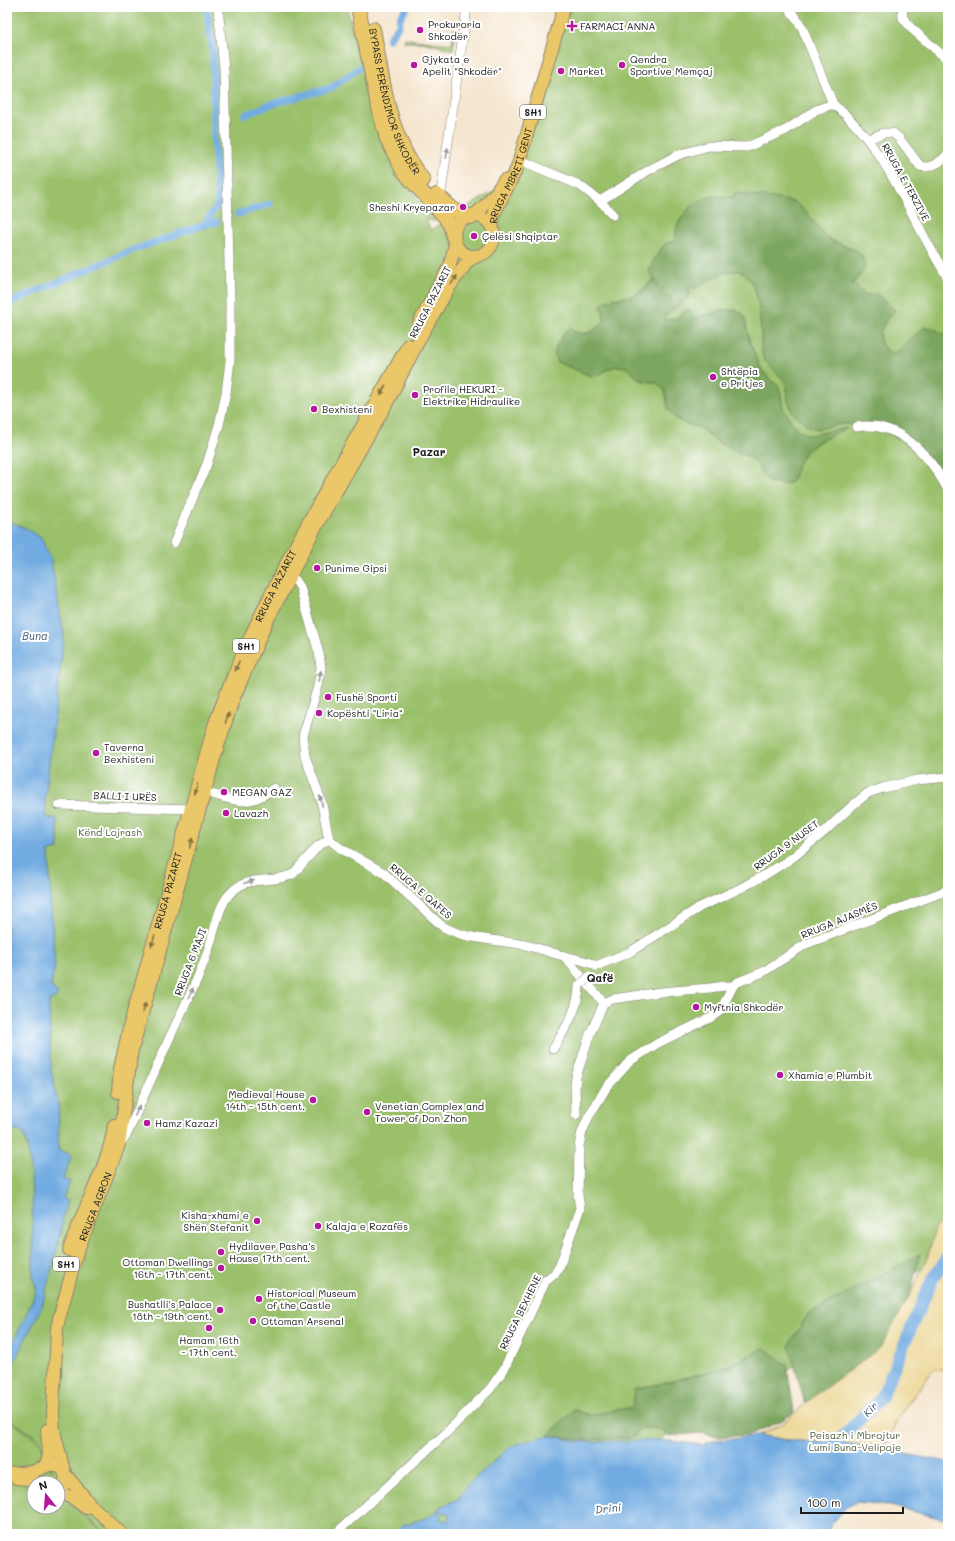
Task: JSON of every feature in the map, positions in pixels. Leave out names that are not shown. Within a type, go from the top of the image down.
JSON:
[{"type":"highway","name":"BYPASS PERËNDIMOR SHKODËR","points":[[358,7],[378,106],[387,139],[402,168],[411,180],[438,202],[471,216]]},
{"type":"highway","name":"BYPASS PERËNDIMOR SHKODËR","points":[[368,7],[386,98],[398,139],[412,166],[438,202]]},
{"type":"highway","points":[[438,202],[455,241]]},
{"type":"main road","name":"RRUGA MBRETI GENT","points":[[455,241],[454,232],[458,224],[465,218],[484,208],[497,191],[511,165],[556,7]]},
{"type":"main road","name":"RRUGA MBRETI GENT","points":[[492,229],[494,214],[520,160],[564,7]]},
{"type":"main road","name":"RRUGA MBRETI GENT","points":[[471,216],[484,219],[492,229],[494,236],[493,243],[489,249],[484,254],[477,256]]},
{"type":"main road","points":[[455,241],[460,251],[468,255],[477,256]]},
{"type":"main road","name":"RRUGA PAZARIT","points":[[120,1068],[132,1017],[190,809],[214,726],[228,686],[256,622],[325,492],[408,345],[450,265],[455,241]]},
{"type":"main road","name":"RRUGA PAZARIT","points":[[130,1059],[222,734],[233,700],[259,639],[314,530],[387,403],[422,334],[448,289],[468,261],[477,256]]},
{"type":"main road","name":"RRUGA AGRON","points":[[122,1534],[91,1505],[65,1473],[54,1431],[53,1412],[57,1328],[77,1254],[119,1145],[130,1059]]},
{"type":"main road","name":"RRUGA AGRON","points":[[41,1475],[49,1454],[46,1403],[50,1318],[71,1244],[108,1153],[112,1137],[120,1068]]},
{"type":"main road","points":[[7,1475],[32,1472],[55,1464],[60,1466],[65,1473]]},
{"type":"main road","points":[[7,1475],[26,1479]]},
{"type":"main road","points":[[66,1495],[80,1503],[114,1534]]},
{"type":"street","points":[[174,543],[207,464],[219,425],[226,393],[230,361],[224,69],[218,7]]},
{"type":"street","points":[[438,202],[467,7]]},
{"type":"street","points":[[600,201],[649,170],[678,155],[709,146],[747,147],[797,124],[805,116],[816,110],[833,104],[805,33],[788,7]]},
{"type":"street","points":[[902,7],[902,18],[910,28],[948,60]]},
{"type":"street","name":"RRUGA E TERZIVE","points":[[833,104],[845,113],[868,139],[885,166],[934,256],[948,278]]},
{"type":"street","name":"RRUGA E TERZIVE","points":[[868,139],[884,133],[893,133],[899,138],[920,166],[924,168],[931,166],[947,157]]},
{"type":"street","points":[[520,160],[579,185],[600,201],[613,215]]},
{"type":"street","points":[[856,427],[865,425],[877,426],[894,431],[905,437],[925,457],[948,490]]},
{"type":"street","points":[[291,576],[300,587],[320,661],[320,680],[302,741],[305,756],[321,800],[329,839]]},
{"type":"street","name":"RRUGA 9 NUSET","points":[[596,966],[641,946],[700,907],[741,888],[792,858],[824,832],[852,805],[868,794],[883,788],[917,780],[948,777]]},
{"type":"street","points":[[206,792],[241,802],[259,797],[274,788]]},
{"type":"street","name":"BALLI I URËS","points":[[59,805],[190,809]]},
{"type":"street","name":"RRUGA E QAFES","points":[[329,839],[340,848],[384,873],[442,926],[449,930],[470,937],[520,944],[577,958],[596,966]]},
{"type":"street","name":"RRUGA 6 MAJI","points":[[119,1145],[127,1134],[197,980],[211,942],[222,904],[226,898],[236,888],[249,881],[282,878],[293,874],[318,846],[329,839]]},
{"type":"street","name":"RRUGA AJASMËS","points":[[604,1003],[613,999],[661,992],[733,986],[738,982],[769,968],[806,944],[948,890]]},
{"type":"street","points":[[564,956],[604,1003],[590,1034],[576,1077],[576,1115]]},
{"type":"street","points":[[553,1049],[576,1008],[583,982],[596,966]]},
{"type":"street","name":"RRUGA BEXHENE","points":[[335,1534],[445,1434],[483,1396],[501,1374],[546,1280],[556,1272],[560,1265],[580,1208],[578,1163],[582,1132],[586,1122],[606,1088],[627,1064],[643,1052],[664,1039],[701,1023],[716,1014],[722,1007],[733,986]]},
{"type":"green space","name":"Kënd Lojrash","points":[[7,7],[347,7],[356,43],[418,202],[420,200],[435,220],[434,222],[426,218],[430,230],[514,179],[564,7],[948,7],[948,1248],[776,1380],[471,1534],[105,1534],[66,1498],[66,1475],[26,1475],[26,1515],[66,1515],[66,1500],[104,1534],[7,1534],[7,1418],[40,1442],[52,1470],[41,1441],[7,1417]]},
{"type":"green space","points":[[454,29],[456,29],[453,50],[423,42],[404,42],[405,38],[452,44]]},
{"type":"green space","points":[[735,193],[795,202],[807,213],[829,239],[857,251],[861,255],[865,268],[855,281],[852,282],[865,295],[877,294],[895,310],[886,321],[880,332],[881,343],[892,353],[898,351],[924,327],[932,328],[948,336],[948,483],[927,454],[870,423],[844,424],[816,429],[807,425],[793,413],[788,401],[786,382],[765,361],[761,351],[760,317],[755,290],[750,279],[743,273],[734,271],[723,274],[708,280],[696,288],[689,286],[686,287],[670,297],[655,281],[649,271],[651,265],[663,246],[666,243],[673,241],[677,226],[684,214],[700,200],[714,196],[733,197]]},
{"type":"green space","points":[[653,280],[663,295],[673,300],[684,290],[690,288],[689,297],[666,315],[666,320],[676,318],[688,309],[695,318],[723,310],[737,310],[742,313],[745,318],[749,339],[762,371],[778,386],[781,394],[783,409],[799,431],[810,435],[847,428],[820,441],[805,452],[798,464],[793,480],[789,483],[782,484],[770,482],[763,476],[757,464],[749,457],[722,445],[700,428],[676,419],[668,409],[665,391],[657,383],[640,380],[626,367],[616,366],[601,374],[591,376],[557,362],[555,349],[563,335],[570,327],[574,332],[585,334],[593,331],[604,322],[603,310],[600,306],[613,299],[631,296],[638,293]]},
{"type":"green space","points":[[920,1254],[910,1295],[880,1348],[805,1404],[789,1345],[808,1314]]},
{"type":"green space","points":[[764,1348],[787,1365],[794,1412],[779,1422],[748,1435],[719,1437],[700,1433],[667,1436],[661,1430],[650,1428],[639,1429],[636,1436],[629,1438],[583,1440],[552,1436],[546,1437],[574,1410],[591,1415],[632,1407],[634,1389],[673,1381],[729,1366]]},
{"type":"sand","points":[[948,1211],[948,1370],[934,1369],[902,1411],[884,1447],[787,1440],[758,1435],[781,1425],[817,1394],[880,1348],[910,1295],[928,1256],[935,1229]]},
{"type":"water","name":"Buna","points":[[7,521],[26,528],[41,538],[51,560],[64,635],[45,800],[46,817],[57,819],[59,849],[49,851],[55,965],[51,986],[58,995],[56,998],[50,1000],[49,1003],[51,1070],[59,1108],[58,1150],[72,1155],[63,1179],[70,1182],[63,1198],[68,1201],[42,1306],[7,1376],[7,1353],[36,1292],[36,1286],[33,1279],[31,1177],[26,1140],[19,1131],[12,1132],[7,1135]]},
{"type":"water","name":"Drini","points":[[758,1435],[787,1440],[884,1447],[905,1454],[948,1462],[948,1520],[882,1504],[857,1502],[847,1507],[835,1519],[828,1530],[828,1534],[398,1534],[402,1525],[427,1518],[438,1510],[441,1519],[444,1521],[447,1520],[449,1517],[448,1513],[442,1512],[438,1508],[458,1499],[472,1481],[510,1447],[541,1437],[552,1436],[576,1441],[596,1442],[663,1440],[702,1445],[716,1440]]},
{"type":"waterway","points":[[7,304],[133,250],[206,224],[218,203],[214,142],[213,52],[206,7]]},
{"type":"waterway","points":[[389,39],[399,25],[400,18],[407,7]]},
{"type":"waterway","points":[[245,115],[271,104],[331,88],[362,66]]},
{"type":"waterway","points":[[238,214],[270,204]]},
{"type":"waterway","points":[[206,224],[217,222]]},
{"type":"waterway","name":"Kir","points":[[821,1451],[835,1444],[881,1398],[932,1280],[948,1256]]},
{"type":"place","name":"FARMACI ANNA","points":[[572,26]]},
{"type":"place","name":"Prokuroria Shkodër","points":[[420,30]]},
{"type":"place","name":"Gjykata e Apelit \"Shkodër\"","points":[[414,65]]},
{"type":"place","name":"Qendra Sportive Memçaj","points":[[622,65]]},
{"type":"place","name":"Market","points":[[561,71]]},
{"type":"place","name":"Sheshi Kryepazar","points":[[463,207]]},
{"type":"place","name":"Çelësi Shqiptar","points":[[474,236]]},
{"type":"place","name":"Shtëpia e Pritjes","points":[[713,377]]},
{"type":"place","name":"Profile HEKURI - Elektrike Hidraulike","points":[[415,395]]},
{"type":"place","name":"Bexhisteni","points":[[314,409]]},
{"type":"place","name":"Punime Gipsi","points":[[317,568]]},
{"type":"place","name":"Fushë Sporti","points":[[328,697]]},
{"type":"place","name":"Kopështi \"Liria\"","points":[[319,713]]},
{"type":"place","name":"Taverna Bexhisteni","points":[[96,753]]},
{"type":"place","name":"MEGAN GAZ","points":[[224,792]]},
{"type":"place","name":"Lavazh","points":[[226,813]]},
{"type":"place","name":"Myftnia Shkodër","points":[[696,1007]]},
{"type":"place","name":"Xhamia e Plumbit","points":[[780,1075]]},
{"type":"place","name":"Medieval House 14th - 15th cent.","points":[[313,1100]]},
{"type":"place","name":"Venetian Complex and Tower of Don Zhon","points":[[367,1112]]},
{"type":"place","name":"Hamz Kazazi","points":[[147,1123]]},
{"type":"place","name":"Kisha-xhami e Shën Stefanit","points":[[257,1221]]},
{"type":"place","name":"Kalaja e Rozafës","points":[[318,1226]]},
{"type":"place","name":"Hydilaver Pasha's House 17th cent.","points":[[221,1252]]},
{"type":"place","name":"Ottoman Dwellings 16th - 17th cent.","points":[[221,1268]]},
{"type":"place","name":"Historical Museum of the Castle","points":[[259,1299]]},
{"type":"place","name":"Bushatlli's Palace 18th - 19th cent.","points":[[220,1310]]},
{"type":"place","name":"Ottoman Arsenal","points":[[253,1321]]},
{"type":"place","name":"Hamam 16th - 17th cent.","points":[[209,1328]]},
{"type":"district","name":"Pazar","points":[[429,451]]},
{"type":"district","name":"Qafë","points":[[600,977]]},
{"type":"park label","name":"Peisazh i Mbrojtur Lumi Buna-Velipoje","points":[[855,1440]]}]
